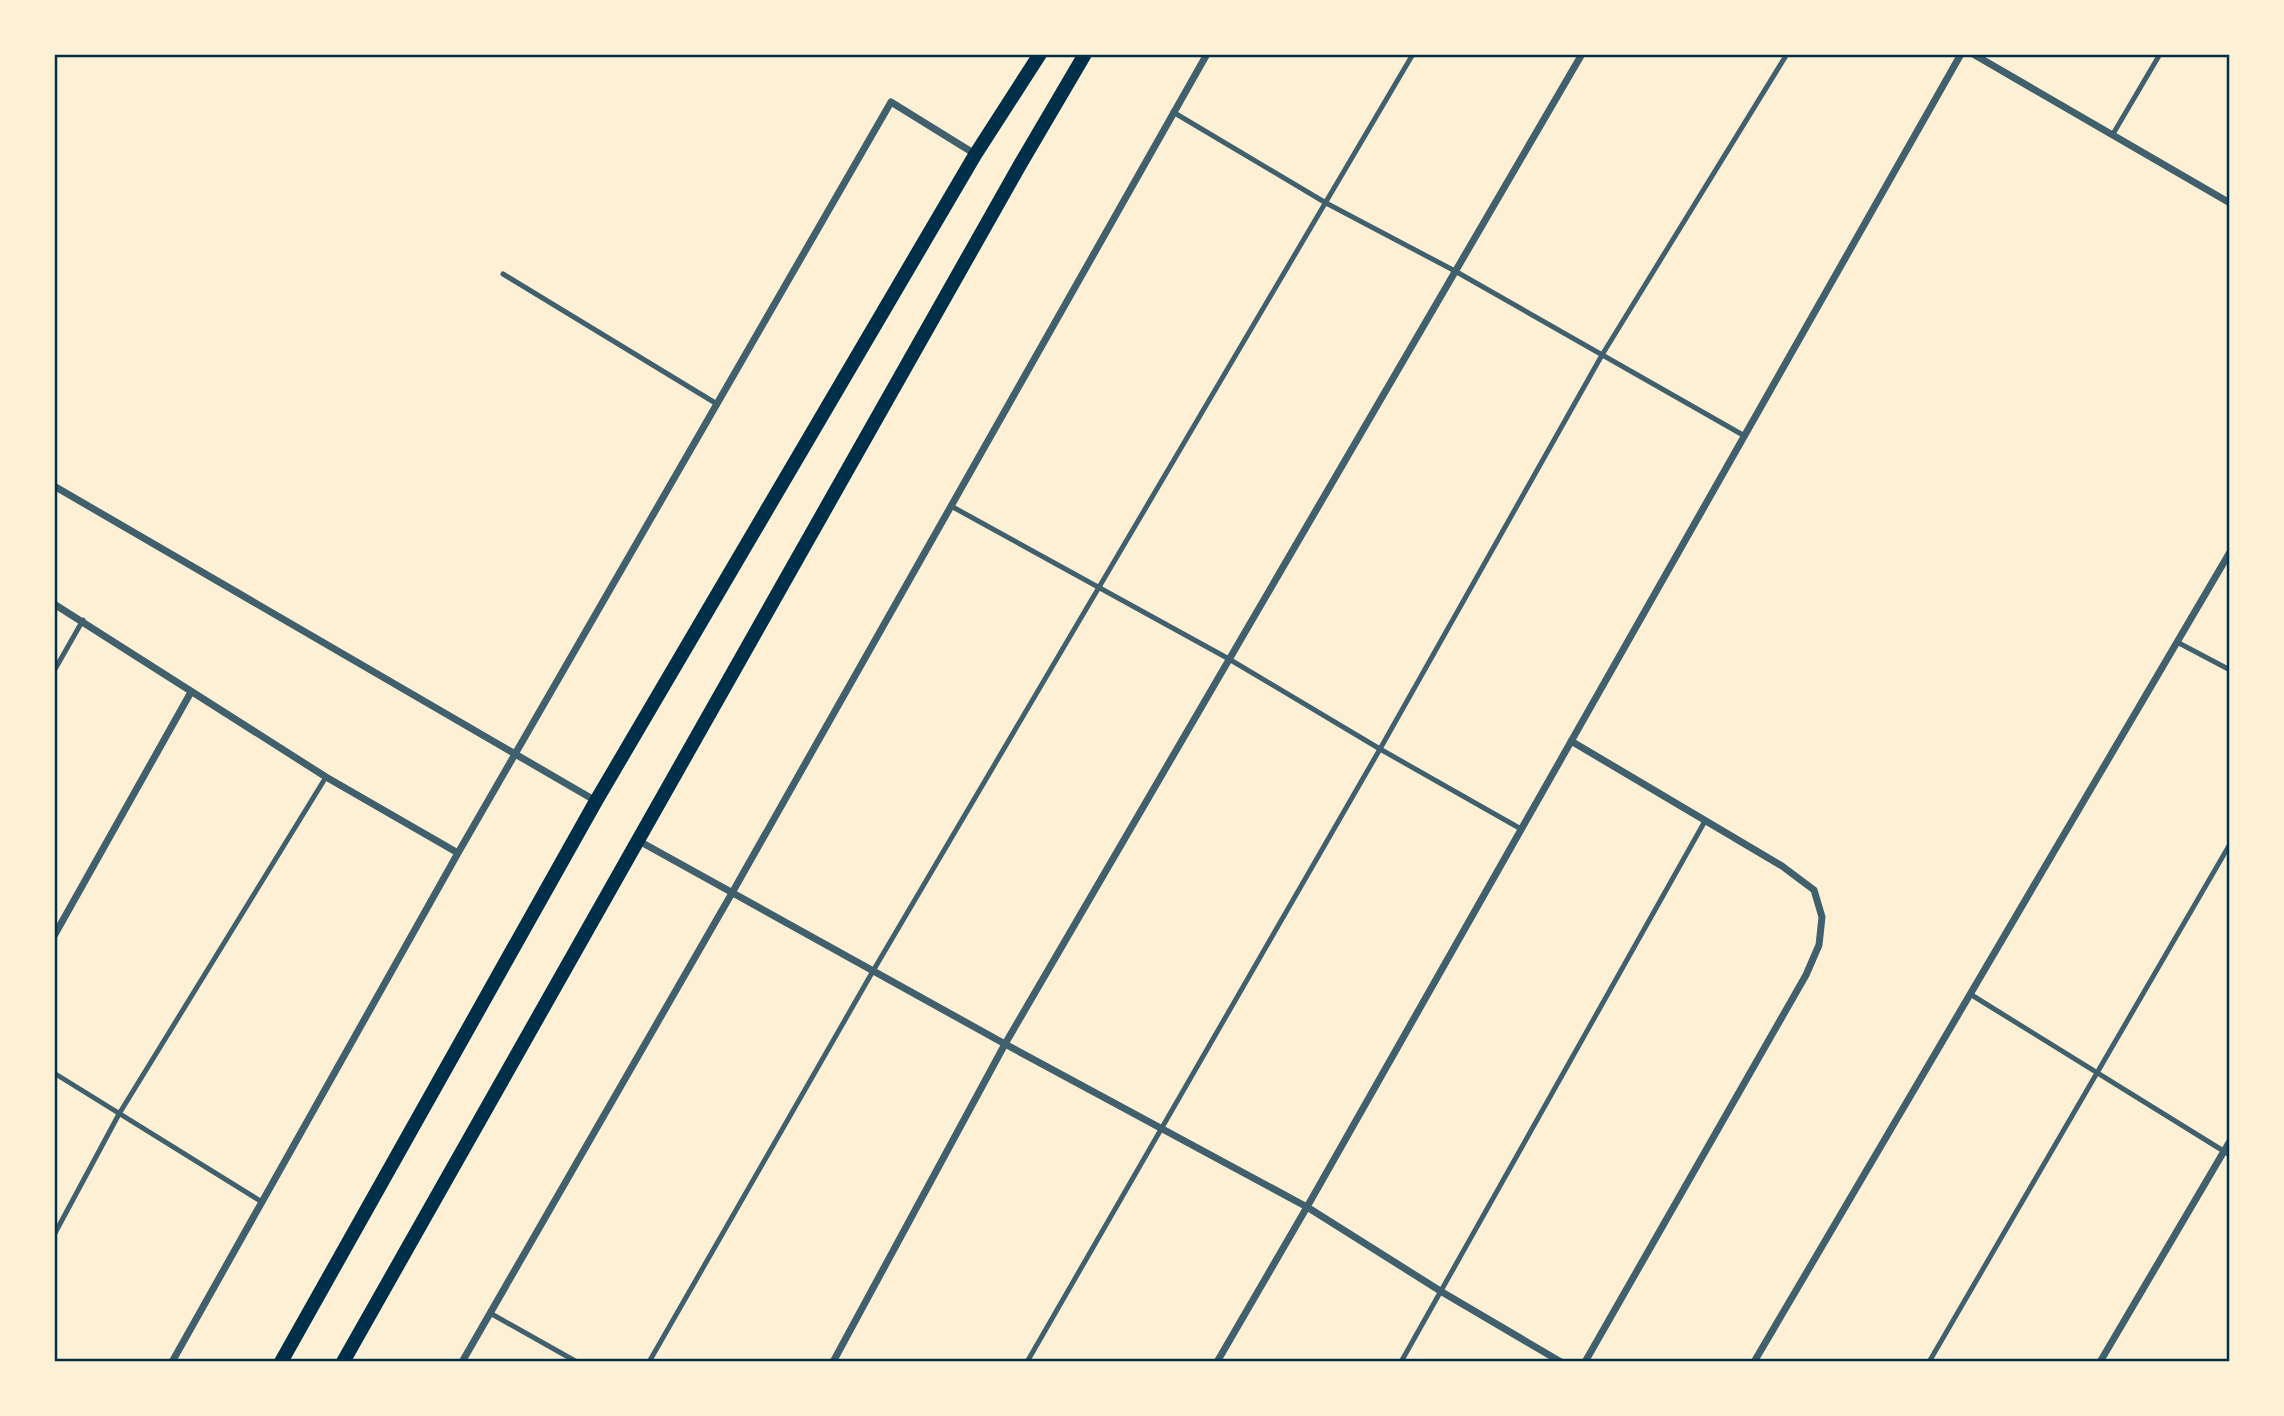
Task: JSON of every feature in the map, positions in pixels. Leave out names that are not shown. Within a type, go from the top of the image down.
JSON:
[{"type":"main road","points":[[281,1362],[596,801],[975,155],[1040,54]]},
{"type":"main road","points":[[343,1362],[1007,187],[1085,54]]},
{"type":"street","points":[[462,1362],[732,893],[1207,54]]},
{"type":"street","points":[[832,1362],[1006,1044],[1582,54]]},
{"type":"street","points":[[1217,1362],[1961,54]]},
{"type":"street","points":[[1973,54],[2230,202]]},
{"type":"street","points":[[172,1362],[458,853],[891,102],[975,155]]},
{"type":"street","points":[[54,486],[596,801]]},
{"type":"street","points":[[1754,1362],[2230,552]]},
{"type":"street","points":[[54,604],[326,777],[458,853]]},
{"type":"street","points":[[54,936],[191,692]]},
{"type":"street","points":[[1571,741],[1782,866],[1814,890],[1822,917],[1819,945],[1806,975],[1585,1362]]},
{"type":"street","points":[[639,841],[1307,1207],[1561,1362]]},
{"type":"street","points":[[2100,1362],[2227,1153],[2230,1141]]},
{"type":"lane","points":[[649,1362],[873,971],[1413,54]]},
{"type":"lane","points":[[1027,1362],[1380,749],[1602,355],[1787,54]]},
{"type":"lane","points":[[2113,134],[2160,54]]},
{"type":"lane","points":[[1173,112],[1326,203],[1455,271],[1743,435]]},
{"type":"lane","points":[[503,274],[717,404]]},
{"type":"lane","points":[[951,506],[1229,659],[1521,829]]},
{"type":"lane","points":[[54,671],[83,620]]},
{"type":"lane","points":[[2177,642],[2230,670]]},
{"type":"lane","points":[[54,1235],[119,1114],[326,777]]},
{"type":"lane","points":[[1401,1362],[1443,1292],[1705,821]]},
{"type":"lane","points":[[1929,1362],[2230,844]]},
{"type":"lane","points":[[1970,994],[2227,1153]]},
{"type":"lane","points":[[54,1073],[262,1202]]},
{"type":"lane","points":[[490,1313],[576,1362]]}]
